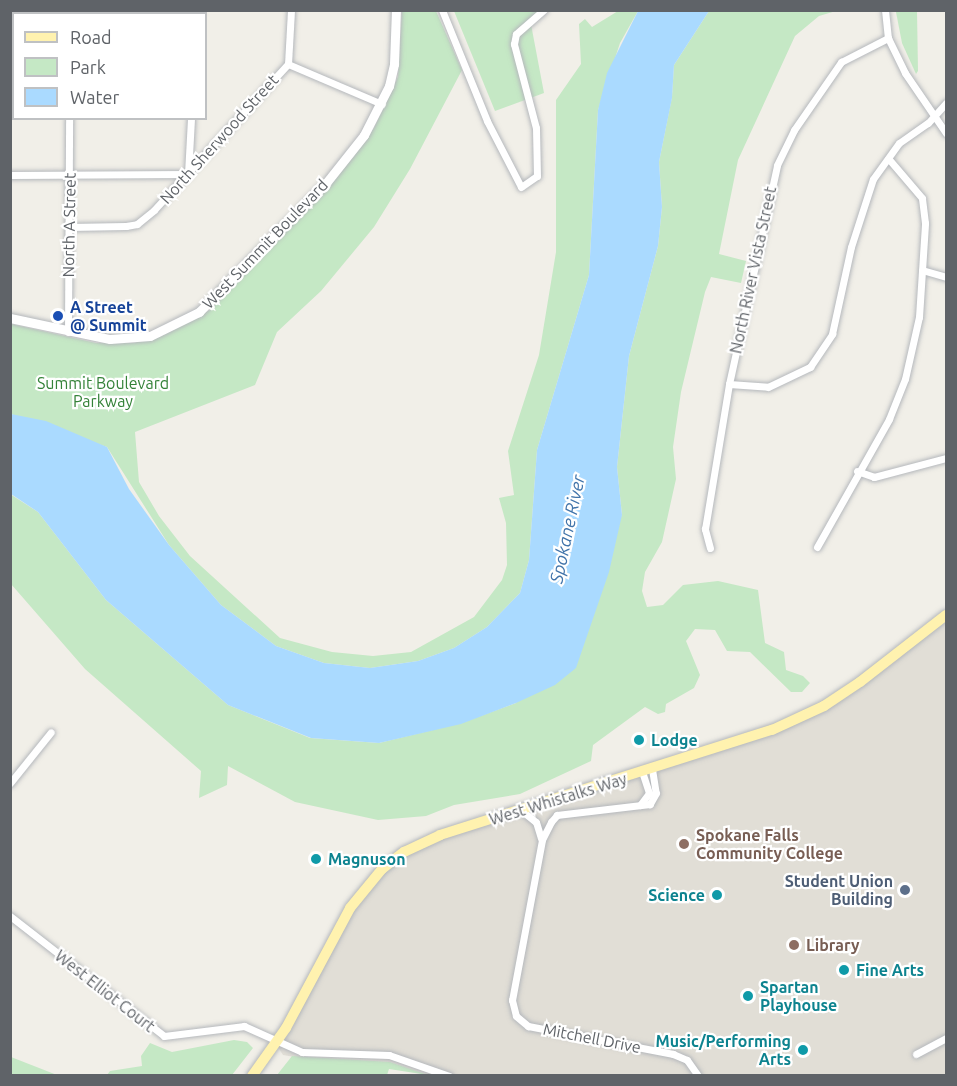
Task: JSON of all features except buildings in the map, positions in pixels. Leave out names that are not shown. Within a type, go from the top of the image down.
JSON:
[{"type":"main road","name":"West Whistalks Way","points":[[252,1076],[277,1042],[336,929],[382,869],[404,852],[440,836],[772,730],[824,706],[946,615]]},
{"type":"street","name":"North Sherwood Street","points":[[69,227],[137,224],[188,174],[288,64],[291,10]]},
{"type":"street","name":"West Summit Boulevard","points":[[10,318],[68,332],[132,339],[169,329],[199,312],[326,183],[364,135],[382,104],[394,64],[396,10]]},
{"type":"street","points":[[442,10],[487,121],[521,187],[537,176],[536,128],[514,44],[516,34],[544,10]]},
{"type":"street","points":[[885,10],[888,38],[934,117],[946,133]]},
{"type":"street","name":"North River Vista Street","points":[[710,548],[705,529],[729,384],[777,165],[794,130],[841,62],[888,38]]},
{"type":"street","points":[[288,64],[382,104]]},
{"type":"street","points":[[729,384],[768,387],[810,367],[832,334],[863,204],[873,179],[899,143],[934,117],[946,103]]},
{"type":"street","name":"North A Street","points":[[68,332],[69,120]]},
{"type":"street","points":[[10,175],[188,174],[191,120]]},
{"type":"street","points":[[817,547],[857,471],[889,419],[905,379],[919,317],[922,270],[922,198],[888,158]]},
{"type":"street","points":[[922,270],[946,278]]},
{"type":"street","points":[[857,471],[874,477],[946,458]]},
{"type":"street","points":[[10,783],[51,732]]},
{"type":"street","name":"Mitchell Drive","points":[[647,771],[655,801],[640,805],[557,815],[542,840],[512,1000],[516,1016],[528,1026],[673,1054],[687,1060],[698,1076]]},
{"type":"street","points":[[521,810],[536,822],[542,840]]},
{"type":"street","name":"West Elliot Court","points":[[10,916],[164,1036],[240,1026],[277,1042],[320,1055],[397,1057],[448,1076]]},
{"type":"street","points":[[916,1054],[946,1038]]},
{"type":"shaded area","name":"Spokane Falls Community College","points":[[946,615],[946,1075],[428,1076],[390,1062],[318,1061],[283,1055],[278,1047],[350,908],[404,852],[824,706]]},
{"type":"green space","name":"Summit Boulevard Parkway","points":[[402,11],[436,11],[462,70],[410,169],[374,227],[321,291],[277,332],[255,385],[135,432],[139,482],[159,516],[190,556],[280,638],[332,652],[373,656],[411,652],[474,617],[502,580],[507,565],[506,523],[499,498],[514,495],[508,451],[539,355],[556,252],[556,100],[581,64],[579,24],[585,19],[592,27],[618,11],[638,11],[620,43],[598,110],[589,275],[537,450],[529,560],[520,593],[487,627],[454,648],[418,661],[370,668],[324,663],[276,646],[221,605],[169,545],[107,447],[11,414],[11,324],[96,343],[133,343],[160,337],[210,310],[326,190],[374,128],[398,77]]},
{"type":"green space","points":[[454,11],[539,11],[530,19],[544,93],[495,111]]},
{"type":"green space","points":[[709,11],[836,11],[819,16],[795,36],[738,160],[719,254],[746,261],[741,283],[711,277],[705,292],[681,392],[673,447],[676,479],[662,542],[645,572],[642,591],[647,607],[663,605],[683,585],[718,581],[758,590],[765,643],[784,652],[786,670],[803,676],[810,683],[802,692],[791,692],[750,652],[727,651],[715,630],[695,629],[686,641],[700,675],[694,688],[666,704],[665,712],[658,714],[645,707],[593,745],[591,761],[520,794],[454,805],[426,816],[378,820],[295,802],[228,766],[227,785],[199,798],[201,771],[85,669],[11,584],[10,494],[38,512],[106,600],[228,705],[310,738],[379,743],[461,723],[516,703],[622,515],[617,467],[629,356],[658,246],[662,207],[659,162],[672,97],[674,65]]},
{"type":"green space","points":[[917,11],[918,71],[916,74],[902,43],[896,12]]},
{"type":"green space","points":[[234,1040],[247,1042],[253,1048],[232,1075],[107,1075],[110,1071],[142,1066],[141,1056],[150,1043],[172,1052]]},
{"type":"green space","points":[[292,1056],[390,1062],[428,1075],[389,1069],[387,1075],[277,1075]]},
{"type":"green space","points":[[11,1057],[57,1075],[11,1075]]},
{"type":"water","name":"Spokane River","points":[[638,11],[709,11],[674,65],[672,98],[659,162],[662,207],[658,246],[629,356],[617,467],[622,515],[609,572],[576,668],[555,685],[461,724],[379,743],[311,738],[228,705],[106,600],[38,512],[11,494],[11,414],[46,421],[107,447],[129,489],[169,545],[221,605],[276,646],[324,663],[370,668],[418,661],[454,648],[487,627],[520,593],[529,560],[537,450],[589,275],[598,110],[607,73]]},
{"type":"place","name":"A Street @ Summit","points":[[58,316]]},
{"type":"place","name":"Lodge","points":[[639,740]]},
{"type":"place","name":"Spokane Falls Community College","points":[[684,844]]},
{"type":"place","name":"Magnuson","points":[[316,859]]},
{"type":"place","name":"Student Union Building","points":[[905,890]]},
{"type":"place","name":"Science","points":[[717,895]]},
{"type":"place","name":"Library","points":[[794,945]]},
{"type":"place","name":"Fine Arts","points":[[844,970]]},
{"type":"place","name":"Spartan Playhouse","points":[[748,996]]},
{"type":"place","name":"Music/Performing Arts","points":[[803,1050]]}]
